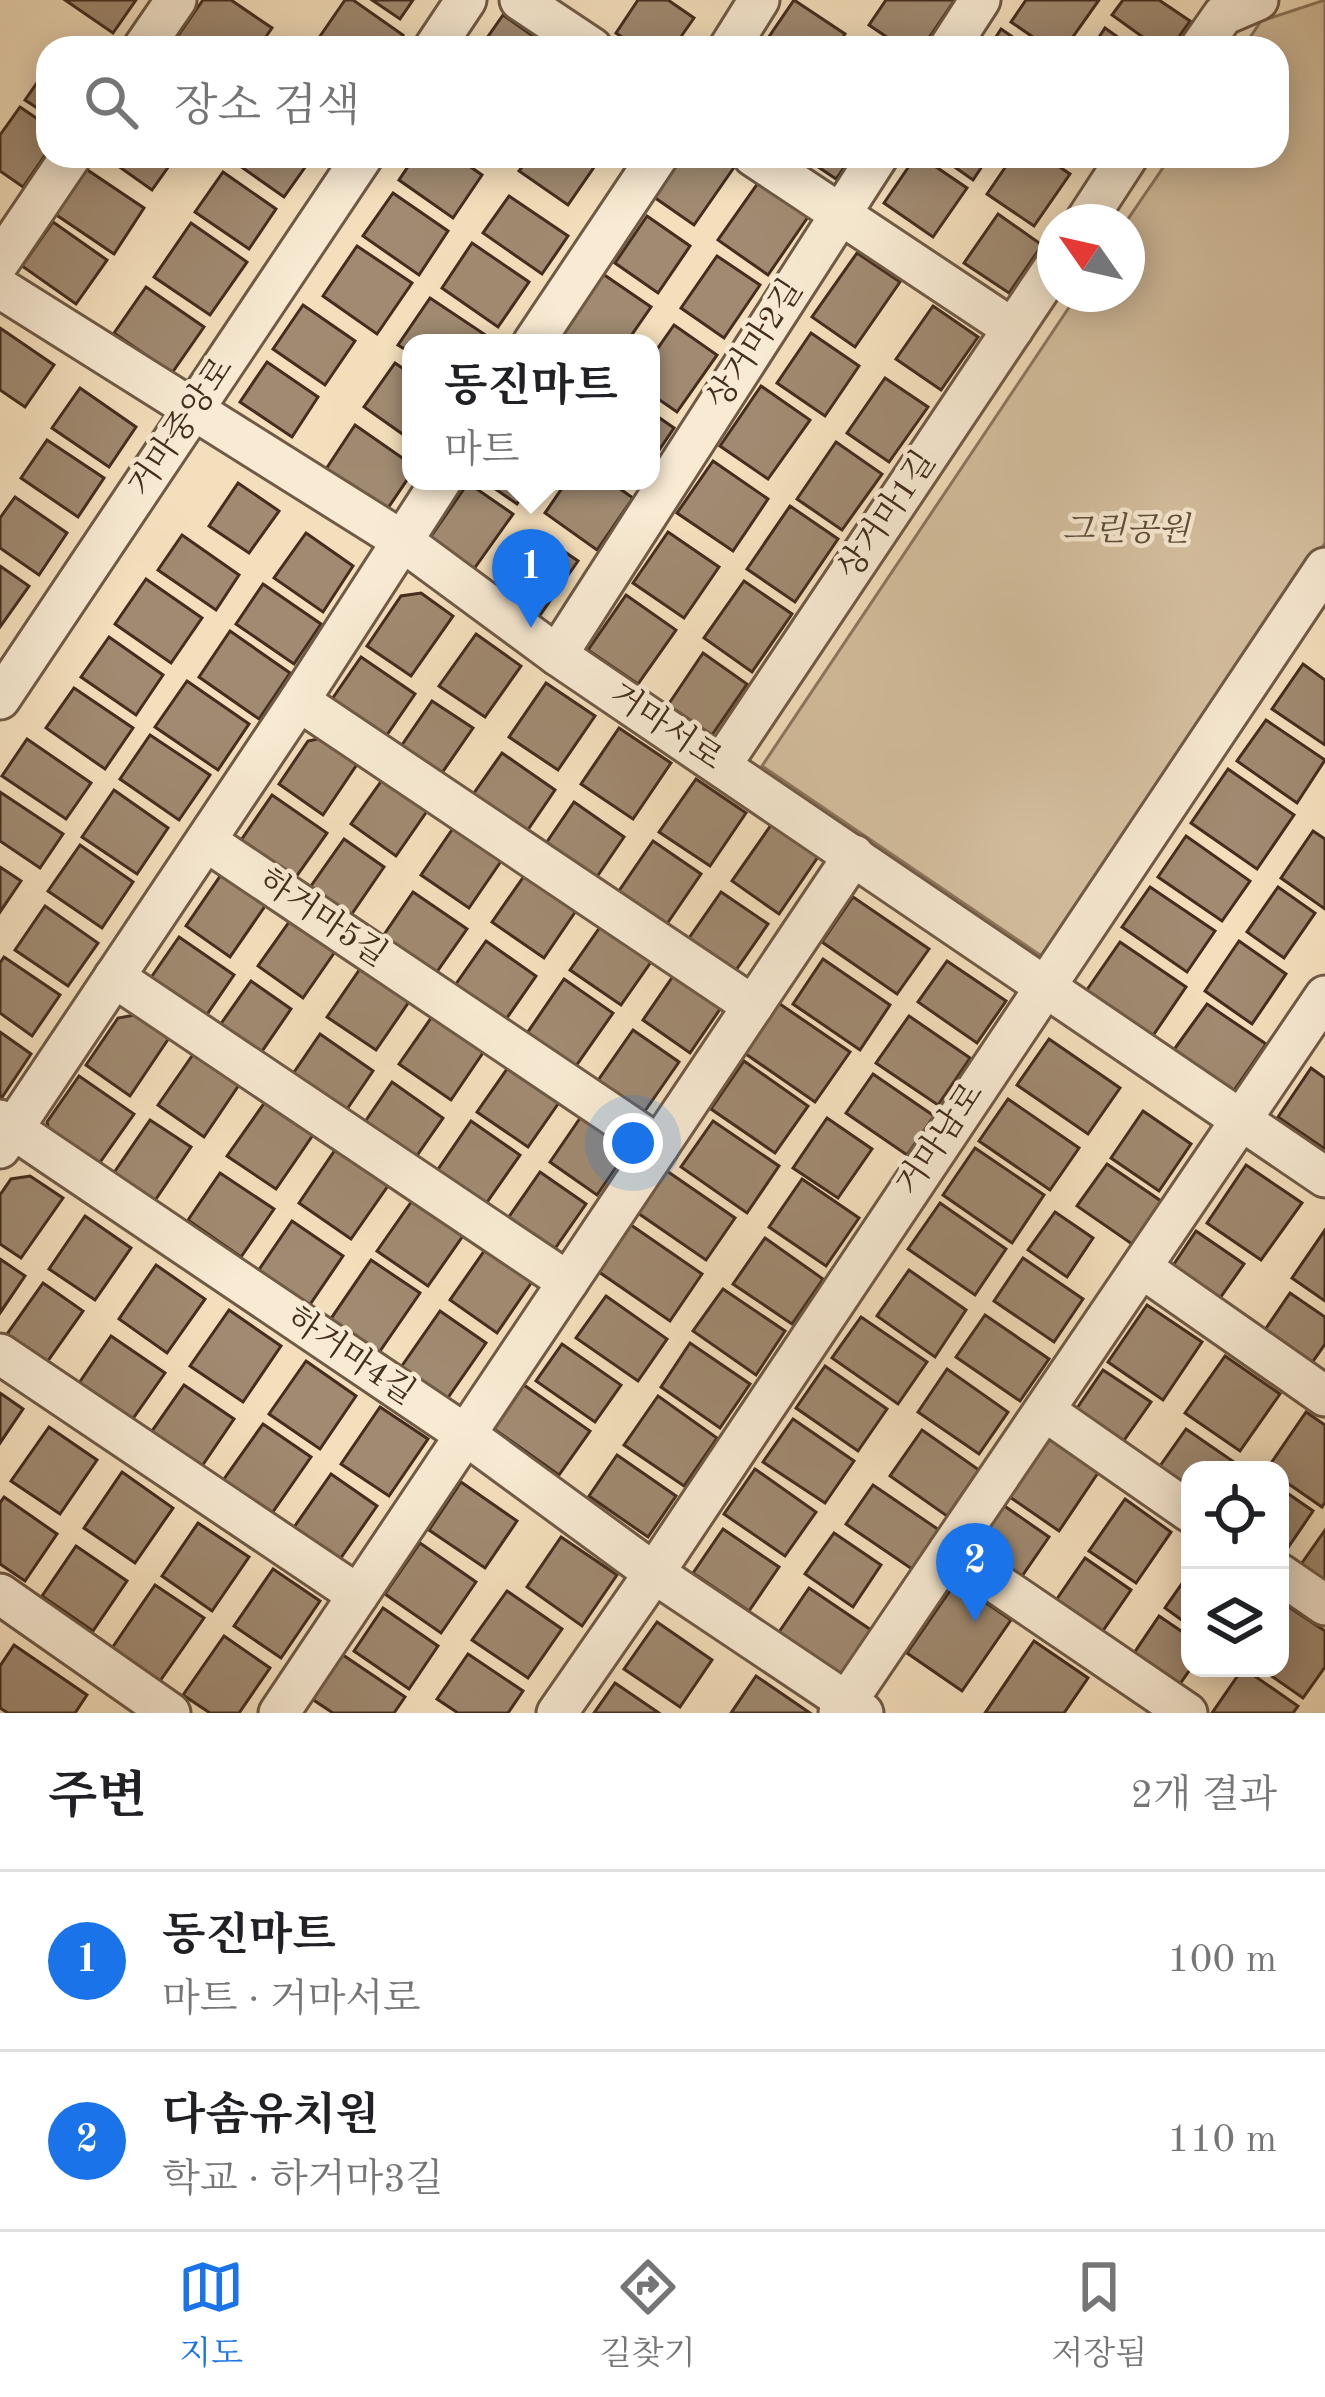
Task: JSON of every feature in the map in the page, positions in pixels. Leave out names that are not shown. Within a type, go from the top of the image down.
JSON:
[{"type":"street","points":[[151,36],[176,0]]},
{"type":"street","points":[[442,36],[466,0]]},
{"type":"street","points":[[520,0],[574,36]]},
{"type":"street","points":[[736,36],[759,0]]},
{"type":"street","points":[[957,36],[980,0]]},
{"type":"street","points":[[1208,36],[1222,15],[1258,0]]},
{"type":"street","points":[[0,261],[63,168]]},
{"type":"street","name":"거마중앙로","points":[[0,699],[355,168]]},
{"type":"street","points":[[539,334],[650,168]]},
{"type":"street","points":[[771,168],[1013,329]]},
{"type":"street","name":"상거마2길","points":[[556,656],[870,168]]},
{"type":"street","points":[[1096,204],[1121,168]]},
{"type":"street","name":"거마서로","points":[[0,288],[401,540],[556,656],[1325,1177]]},
{"type":"street","name":"상거마1길","points":[[721,765],[1037,293]]},
{"type":"street","points":[[4,1132],[206,841],[435,490]]},
{"type":"street","name":"거마남로","points":[[557,1713],[1325,568]]},
{"type":"street","points":[[299,701],[753,1006]]},
{"type":"street","name":"하거마5길","points":[[206,841],[659,1146]]},
{"type":"street","points":[[279,1713],[854,855]]},
{"type":"street","points":[[114,977],[568,1282]]},
{"type":"street","points":[[850,1709],[949,1551],[1325,996]]},
{"type":"street","name":"하거마4길","points":[[4,1132],[234,1278],[466,1435],[850,1709]]},
{"type":"street","points":[[1142,1268],[1325,1396]]},
{"type":"street","points":[[0,1354],[358,1595]]},
{"type":"street","points":[[1045,1411],[1181,1506]]},
{"type":"street","points":[[949,1551],[1187,1713]]},
{"type":"street","points":[[1289,1580],[1325,1605]]},
{"type":"street","points":[[7,1599],[170,1713]]},
{"type":"green space","name":"그린공원","points":[[1325,0],[1325,543],[1043,957],[762,766],[1066,312],[1145,312],[1145,204],[1138,204],[1163,168],[1289,168],[1289,36],[1251,36],[1261,21]]},
{"type":"building","points":[[65,0],[136,0],[113,33]]},
{"type":"building","points":[[203,0],[231,0],[272,28],[266,36],[178,36]]},
{"type":"building","points":[[345,0],[353,0],[403,35],[402,36],[320,36]]},
{"type":"building","points":[[372,0],[413,0],[400,19]]},
{"type":"building","points":[[638,0],[668,0],[694,18],[681,36],[616,33]]},
{"type":"building","points":[[794,0],[845,34],[844,36],[769,36]]},
{"type":"building","points":[[886,0],[954,1],[930,36],[885,36],[869,25]]},
{"type":"building","points":[[1026,0],[1099,0],[1074,36],[1031,36],[1011,22]]},
{"type":"building","points":[[1123,0],[1159,0],[1190,21],[1179,36],[1141,36],[1112,15]]},
{"type":"building","points":[[503,15],[533,36],[488,36]]},
{"type":"building","points":[[36,84],[36,107],[25,100]]},
{"type":"building","points":[[20,107],[36,118],[36,168],[23,187],[0,171],[0,135]]},
{"type":"building","points":[[121,168],[168,168],[152,190]]},
{"type":"building","points":[[243,168],[305,168],[284,197]]},
{"type":"building","points":[[407,168],[472,168],[482,175],[453,218],[399,180]]},
{"type":"building","points":[[521,168],[593,168],[568,205],[519,171]]},
{"type":"building","points":[[670,168],[734,168],[694,225],[651,195]]},
{"type":"building","points":[[820,168],[844,168],[836,179]]},
{"type":"building","points":[[908,168],[938,168],[967,188],[933,237],[884,203]]},
{"type":"building","points":[[956,168],[981,168],[973,180]]},
{"type":"building","points":[[1005,168],[1061,168],[1070,174],[1049,204],[1037,204],[1034,226],[987,194]]},
{"type":"building","points":[[86,169],[144,208],[114,254],[55,214]]},
{"type":"building","points":[[223,172],[276,209],[249,249],[195,212]]},
{"type":"building","points":[[758,183],[808,217],[768,275],[718,240]]},
{"type":"building","points":[[393,193],[448,231],[419,275],[363,236]]},
{"type":"building","points":[[509,196],[568,236],[542,274],[483,233]]},
{"type":"building","points":[[998,214],[1037,241],[1037,252],[1009,293],[964,263]]},
{"type":"building","points":[[647,216],[690,246],[658,293],[615,263]]},
{"type":"building","points":[[53,222],[107,260],[76,304],[22,266]]},
{"type":"building","points":[[191,223],[247,262],[210,315],[154,277]]},
{"type":"building","points":[[472,243],[529,282],[498,327],[442,288]]},
{"type":"building","points":[[357,246],[412,283],[377,334],[323,296]]},
{"type":"building","points":[[857,253],[900,282],[855,347],[812,317]]},
{"type":"building","points":[[717,256],[760,285],[724,338],[681,308]]},
{"type":"building","points":[[603,274],[651,307],[632,334],[561,334]]},
{"type":"building","points":[[146,287],[204,327],[172,373],[114,333]]},
{"type":"building","points":[[430,298],[484,334],[405,334]]},
{"type":"building","points":[[303,305],[355,341],[325,385],[273,349]]},
{"type":"building","points":[[933,306],[978,337],[941,390],[896,359]]},
{"type":"building","points":[[674,325],[717,355],[677,412],[660,400],[660,345]]},
{"type":"building","points":[[0,328],[54,365],[25,407],[0,390]]},
{"type":"building","points":[[811,333],[859,366],[825,416],[777,383]]},
{"type":"building","points":[[267,362],[318,397],[292,437],[240,402]]},
{"type":"building","points":[[395,363],[402,368],[402,434],[364,407]]},
{"type":"building","points":[[885,378],[928,407],[889,462],[847,433]]},
{"type":"building","points":[[761,386],[810,420],[768,479],[720,446]]},
{"type":"building","points":[[80,388],[136,427],[109,467],[52,428]]},
{"type":"building","points":[[660,418],[674,428],[660,449]]},
{"type":"building","points":[[355,425],[402,458],[402,487],[386,511],[326,469]]},
{"type":"building","points":[[47,440],[104,478],[78,517],[21,478]]},
{"type":"building","points":[[836,442],[882,474],[842,530],[797,499]]},
{"type":"building","points":[[713,461],[768,499],[733,551],[677,513]]},
{"type":"building","points":[[238,483],[279,511],[249,553],[209,526]]},
{"type":"building","points":[[463,490],[478,490],[513,514],[469,576],[425,545]]},
{"type":"building","points":[[497,490],[526,490],[517,504]]},
{"type":"building","points":[[561,490],[622,490],[633,498],[597,550],[545,513]]},
{"type":"building","points":[[15,497],[67,533],[39,575],[0,548],[0,518]]},
{"type":"building","points":[[790,506],[838,539],[795,602],[747,569]]},
{"type":"building","points":[[668,532],[719,567],[684,618],[633,583]]},
{"type":"building","points":[[306,533],[353,566],[323,612],[274,578]]},
{"type":"building","points":[[182,535],[239,575],[216,610],[158,570]]},
{"type":"building","points":[[540,535],[578,561],[536,621],[499,595]]},
{"type":"building","points":[[0,566],[29,586],[0,627]]},
{"type":"building","points":[[146,579],[202,618],[171,663],[115,624]]},
{"type":"building","points":[[744,581],[792,614],[752,672],[704,638]]},
{"type":"building","points":[[263,584],[321,624],[294,664],[236,624]]},
{"type":"building","points":[[421,593],[453,616],[411,676],[367,646],[401,596]]},
{"type":"building","points":[[626,595],[676,630],[638,684],[588,650]]},
{"type":"building","points":[[230,631],[290,673],[259,719],[199,677]]},
{"type":"building","points":[[476,634],[521,666],[485,717],[439,686]]},
{"type":"building","points":[[109,637],[163,675],[136,715],[81,677]]},
{"type":"building","points":[[703,653],[747,684],[712,735],[668,705]]},
{"type":"building","points":[[361,657],[415,694],[378,748],[330,702]]},
{"type":"building","points":[[1303,664],[1325,680],[1325,745],[1272,709]]},
{"type":"building","points":[[187,681],[249,724],[218,770],[155,727]]},
{"type":"building","points":[[546,683],[595,716],[558,770],[509,737]]},
{"type":"building","points":[[74,688],[133,728],[105,769],[46,728]]},
{"type":"building","points":[[432,701],[473,728],[435,783],[395,755]]},
{"type":"building","points":[[1266,720],[1325,760],[1297,803],[1237,761]]},
{"type":"building","points":[[619,728],[671,763],[633,819],[581,784]]},
{"type":"building","points":[[150,735],[210,775],[179,820],[120,779]]},
{"type":"building","points":[[337,735],[364,754],[323,815],[279,784],[308,741]]},
{"type":"building","points":[[27,739],[91,783],[66,819],[2,776]]},
{"type":"building","points":[[502,753],[555,790],[523,837],[469,800]]},
{"type":"building","points":[[1228,769],[1294,815],[1257,869],[1191,823]]},
{"type":"building","points":[[387,773],[432,804],[396,856],[351,824]]},
{"type":"building","points":[[696,779],[746,813],[710,866],[659,832]]},
{"type":"building","points":[[114,790],[168,828],[137,874],[82,837]]},
{"type":"building","points":[[0,792],[63,834],[40,868],[0,841]]},
{"type":"building","points":[[272,795],[327,833],[289,887],[235,849]]},
{"type":"building","points":[[574,802],[624,837],[590,887],[540,852]]},
{"type":"building","points":[[458,821],[506,854],[469,908],[421,875]]},
{"type":"building","points":[[771,825],[818,857],[779,914],[732,881]]},
{"type":"building","points":[[1313,831],[1325,839],[1325,909],[1281,878]]},
{"type":"building","points":[[1186,836],[1250,881],[1222,921],[1158,877]]},
{"type":"building","points":[[344,839],[384,867],[347,921],[306,893]]},
{"type":"building","points":[[653,841],[701,874],[658,937],[610,904]]},
{"type":"building","points":[[80,845],[133,882],[102,928],[48,891]]},
{"type":"building","points":[[227,866],[272,896],[230,957],[186,926]]},
{"type":"building","points":[[531,866],[582,902],[544,958],[492,922]]},
{"type":"building","points":[[0,867],[21,881],[0,912]]},
{"type":"building","points":[[1150,887],[1215,931],[1187,972],[1122,927]]},
{"type":"building","points":[[1278,887],[1315,913],[1284,958],[1247,932]]},
{"type":"building","points":[[413,892],[467,929],[434,976],[381,939]]},
{"type":"building","points":[[721,892],[768,924],[727,983],[680,951]]},
{"type":"building","points":[[853,897],[929,949],[897,994],[822,942]]},
{"type":"building","points":[[45,906],[98,943],[68,986],[15,950]]},
{"type":"building","points":[[294,915],[339,946],[303,998],[258,966]]},
{"type":"building","points":[[607,917],[658,952],[621,1005],[570,970]]},
{"type":"building","points":[[179,937],[234,975],[197,1029],[150,979]]},
{"type":"building","points":[[486,941],[536,976],[502,1025],[451,991]]},
{"type":"building","points":[[1239,941],[1286,974],[1252,1024],[1205,991]]},
{"type":"building","points":[[1120,942],[1186,987],[1150,1040],[1084,994]]},
{"type":"building","points":[[4,957],[60,995],[32,1036],[0,1013]]},
{"type":"building","points":[[823,959],[890,1005],[860,1050],[793,1004]]},
{"type":"building","points":[[947,961],[1006,1001],[977,1043],[918,1002]]},
{"type":"building","points":[[364,963],[413,996],[376,1050],[327,1017]]},
{"type":"building","points":[[682,963],[729,996],[690,1053],[643,1020]]},
{"type":"building","points":[[564,979],[613,1013],[569,1076],[521,1042]]},
{"type":"building","points":[[251,981],[291,1009],[254,1063],[213,1035]]},
{"type":"building","points":[[777,1002],[850,1052],[815,1102],[743,1052]]},
{"type":"building","points":[[1207,1004],[1266,1044],[1233,1092],[1173,1051]]},
{"type":"building","points":[[438,1008],[489,1044],[451,1100],[399,1064]]},
{"type":"building","points":[[140,1014],[171,1035],[130,1096],[86,1065],[118,1018]]},
{"type":"building","points":[[909,1016],[970,1058],[938,1105],[876,1063]]},
{"type":"building","points":[[633,1030],[679,1062],[638,1121],[592,1089]]},
{"type":"building","points":[[0,1032],[31,1054],[1,1099],[0,1098]]},
{"type":"building","points":[[320,1034],[373,1071],[341,1118],[288,1081]]},
{"type":"building","points":[[1049,1039],[1120,1088],[1088,1134],[1017,1085]]},
{"type":"building","points":[[194,1053],[239,1085],[204,1137],[158,1105]]},
{"type":"building","points":[[514,1059],[565,1094],[528,1147],[477,1112]]},
{"type":"building","points":[[744,1061],[808,1106],[775,1153],[711,1109]]},
{"type":"building","points":[[1311,1068],[1325,1078],[1325,1149],[1278,1117]]},
{"type":"building","points":[[873,1074],[934,1116],[907,1155],[846,1113]]},
{"type":"building","points":[[79,1076],[134,1114],[96,1168],[51,1137],[47,1122]]},
{"type":"building","points":[[392,1082],[443,1118],[409,1167],[358,1132]]},
{"type":"building","points":[[1008,1099],[1079,1148],[1050,1190],[979,1141]]},
{"type":"building","points":[[265,1102],[313,1135],[276,1189],[227,1156]]},
{"type":"building","points":[[589,1105],[636,1138],[597,1195],[550,1162]]},
{"type":"building","points":[[1143,1111],[1191,1144],[1159,1191],[1111,1158]]},
{"type":"building","points":[[827,1118],[872,1149],[838,1198],[793,1168]]},
{"type":"building","points":[[150,1120],[191,1147],[154,1202],[113,1174]]},
{"type":"building","points":[[471,1121],[520,1155],[476,1218],[428,1184]]},
{"type":"building","points":[[713,1121],[779,1166],[747,1213],[681,1167]]},
{"type":"building","points":[[337,1147],[390,1183],[351,1239],[299,1203]]},
{"type":"building","points":[[975,1148],[1044,1195],[1012,1243],[943,1195]]},
{"type":"building","points":[[1107,1164],[1161,1201],[1132,1244],[1077,1206]]},
{"type":"building","points":[[1246,1165],[1302,1203],[1261,1260],[1207,1223]]},
{"type":"building","points":[[664,1169],[735,1218],[706,1260],[635,1211]]},
{"type":"building","points":[[540,1172],[586,1204],[545,1263],[499,1231]]},
{"type":"building","points":[[220,1173],[274,1209],[241,1257],[188,1220]]},
{"type":"building","points":[[30,1176],[63,1198],[21,1258],[0,1244],[0,1195],[11,1179]]},
{"type":"building","points":[[802,1179],[859,1218],[826,1266],[769,1227]]},
{"type":"building","points":[[414,1198],[465,1233],[428,1286],[377,1251]]},
{"type":"building","points":[[940,1203],[1006,1249],[975,1295],[908,1249]]},
{"type":"building","points":[[1055,1212],[1093,1238],[1067,1277],[1028,1250]]},
{"type":"building","points":[[85,1216],[131,1248],[95,1300],[49,1269]]},
{"type":"building","points":[[292,1221],[343,1256],[309,1306],[258,1271]]},
{"type":"building","points":[[631,1225],[702,1274],[670,1321],[599,1272]]},
{"type":"building","points":[[1325,1230],[1325,1301],[1292,1278]]},
{"type":"building","points":[[1196,1231],[1244,1264],[1213,1308],[1166,1276]]},
{"type":"building","points":[[765,1238],[823,1279],[792,1324],[733,1284]]},
{"type":"building","points":[[489,1244],[536,1276],[497,1333],[450,1300]]},
{"type":"building","points":[[1023,1258],[1083,1299],[1054,1342],[994,1301]]},
{"type":"building","points":[[0,1259],[25,1276],[0,1313]]},
{"type":"building","points":[[371,1260],[420,1293],[376,1357],[328,1323]]},
{"type":"building","points":[[156,1265],[205,1299],[167,1353],[119,1319]]},
{"type":"building","points":[[909,1270],[966,1310],[935,1357],[877,1316]]},
{"type":"building","points":[[43,1283],[83,1311],[45,1365],[5,1337]]},
{"type":"building","points":[[723,1289],[785,1331],[756,1375],[693,1331]]},
{"type":"building","points":[[1290,1293],[1325,1317],[1325,1344],[1307,1370],[1260,1337]]},
{"type":"building","points":[[606,1296],[667,1339],[638,1381],[576,1338]]},
{"type":"building","points":[[1147,1305],[1202,1342],[1163,1400],[1108,1362]]},
{"type":"building","points":[[229,1310],[281,1346],[243,1402],[190,1366]]},
{"type":"building","points":[[440,1311],[486,1343],[445,1402],[399,1370]]},
{"type":"building","points":[[985,1315],[1049,1359],[1020,1401],[956,1357]]},
{"type":"building","points":[[861,1317],[927,1362],[898,1404],[832,1358]]},
{"type":"building","points":[[111,1336],[165,1373],[132,1420],[79,1383]]},
{"type":"building","points":[[690,1343],[750,1384],[720,1428],[661,1387]]},
{"type":"building","points":[[562,1344],[621,1385],[595,1422],[536,1381]]},
{"type":"building","points":[[1225,1356],[1280,1394],[1240,1451],[1185,1413]]},
{"type":"building","points":[[306,1361],[356,1396],[320,1449],[269,1414]]},
{"type":"building","points":[[825,1366],[887,1409],[858,1451],[796,1408]]},
{"type":"building","points":[[947,1369],[1008,1412],[979,1454],[918,1412]]},
{"type":"building","points":[[1103,1370],[1151,1402],[1120,1446],[1073,1414]]},
{"type":"building","points":[[184,1385],[234,1419],[200,1469],[150,1434]]},
{"type":"building","points":[[524,1385],[590,1431],[559,1475],[494,1429]]},
{"type":"building","points":[[0,1393],[23,1409],[0,1443]]},
{"type":"building","points":[[658,1396],[717,1438],[684,1486],[624,1445]]},
{"type":"building","points":[[380,1407],[428,1439],[389,1496],[341,1464]]},
{"type":"building","points":[[1306,1412],[1325,1425],[1322,1507],[1289,1484],[1289,1461],[1272,1461]]},
{"type":"building","points":[[793,1419],[854,1461],[825,1503],[763,1462]]},
{"type":"building","points":[[263,1424],[311,1457],[268,1519],[219,1486]]},
{"type":"building","points":[[49,1427],[97,1460],[60,1514],[11,1481]]},
{"type":"building","points":[[1186,1429],[1233,1461],[1181,1461],[1181,1491],[1155,1473]]},
{"type":"building","points":[[922,1430],[979,1470],[947,1516],[890,1476]]},
{"type":"building","points":[[1049,1435],[1100,1470],[1059,1531],[1007,1495]]},
{"type":"building","points":[[617,1455],[676,1496],[648,1537],[589,1496]]},
{"type":"building","points":[[755,1469],[816,1512],[785,1556],[724,1514]]},
{"type":"building","points":[[122,1472],[173,1508],[135,1563],[84,1528]]},
{"type":"building","points":[[331,1474],[377,1506],[336,1565],[290,1533]]},
{"type":"building","points":[[461,1482],[517,1521],[485,1568],[429,1530]]},
{"type":"building","points":[[873,1485],[939,1530],[912,1569],[846,1524]]},
{"type":"building","points":[[1289,1494],[1313,1511],[1289,1546]]},
{"type":"building","points":[[4,1497],[57,1534],[25,1581],[0,1564],[0,1503]]},
{"type":"building","points":[[1125,1499],[1171,1532],[1136,1583],[1089,1551]]},
{"type":"building","points":[[1003,1505],[1049,1537],[1018,1582],[972,1551]]},
{"type":"building","points":[[198,1523],[249,1557],[212,1611],[162,1576]]},
{"type":"building","points":[[723,1529],[779,1567],[749,1611],[693,1573]]},
{"type":"building","points":[[1325,1530],[1325,1589],[1297,1570]]},
{"type":"building","points":[[834,1533],[881,1565],[853,1607],[805,1574]]},
{"type":"building","points":[[561,1537],[617,1575],[582,1626],[527,1587]]},
{"type":"building","points":[[420,1543],[476,1582],[441,1633],[385,1594]]},
{"type":"building","points":[[76,1546],[127,1581],[93,1631],[42,1596]]},
{"type":"building","points":[[1085,1558],[1131,1590],[1098,1638],[1052,1606]]},
{"type":"building","points":[[273,1569],[320,1601],[281,1658],[234,1626]]},
{"type":"building","points":[[956,1582],[1011,1620],[962,1691],[907,1653]]},
{"type":"building","points":[[155,1585],[204,1618],[160,1681],[112,1648]]},
{"type":"building","points":[[1181,1585],[1181,1620],[1165,1608]]},
{"type":"building","points":[[809,1588],[871,1630],[841,1674],[779,1632]]},
{"type":"building","points":[[507,1591],[562,1629],[528,1678],[472,1640]]},
{"type":"building","points":[[1289,1607],[1325,1631],[1325,1667],[1303,1698],[1273,1677],[1289,1677]]},
{"type":"building","points":[[383,1608],[438,1646],[409,1689],[354,1651]]},
{"type":"building","points":[[1159,1616],[1181,1631],[1181,1677],[1185,1677],[1173,1694],[1128,1662]]},
{"type":"building","points":[[657,1622],[712,1660],[680,1707],[624,1669]]},
{"type":"building","points":[[224,1636],[270,1668],[239,1713],[210,1713],[183,1695]]},
{"type":"building","points":[[1034,1641],[1088,1678],[1064,1713],[985,1713]]},
{"type":"building","points":[[14,1645],[87,1695],[75,1713],[8,1713],[0,1708],[0,1666]]},
{"type":"building","points":[[340,1653],[405,1697],[394,1713],[333,1713],[309,1697]]},
{"type":"building","points":[[468,1654],[523,1691],[508,1713],[458,1713],[437,1699]]},
{"type":"building","points":[[756,1676],[810,1713],[731,1713]]},
{"type":"building","points":[[1237,1677],[1256,1677],[1298,1706],[1293,1713],[1212,1713]]},
{"type":"building","points":[[615,1683],[659,1713],[594,1713]]},
{"type":"place","name":"동진마트","points":[[531,628]]},
{"type":"place","name":"다솜유치원","points":[[975,1622]]}]
